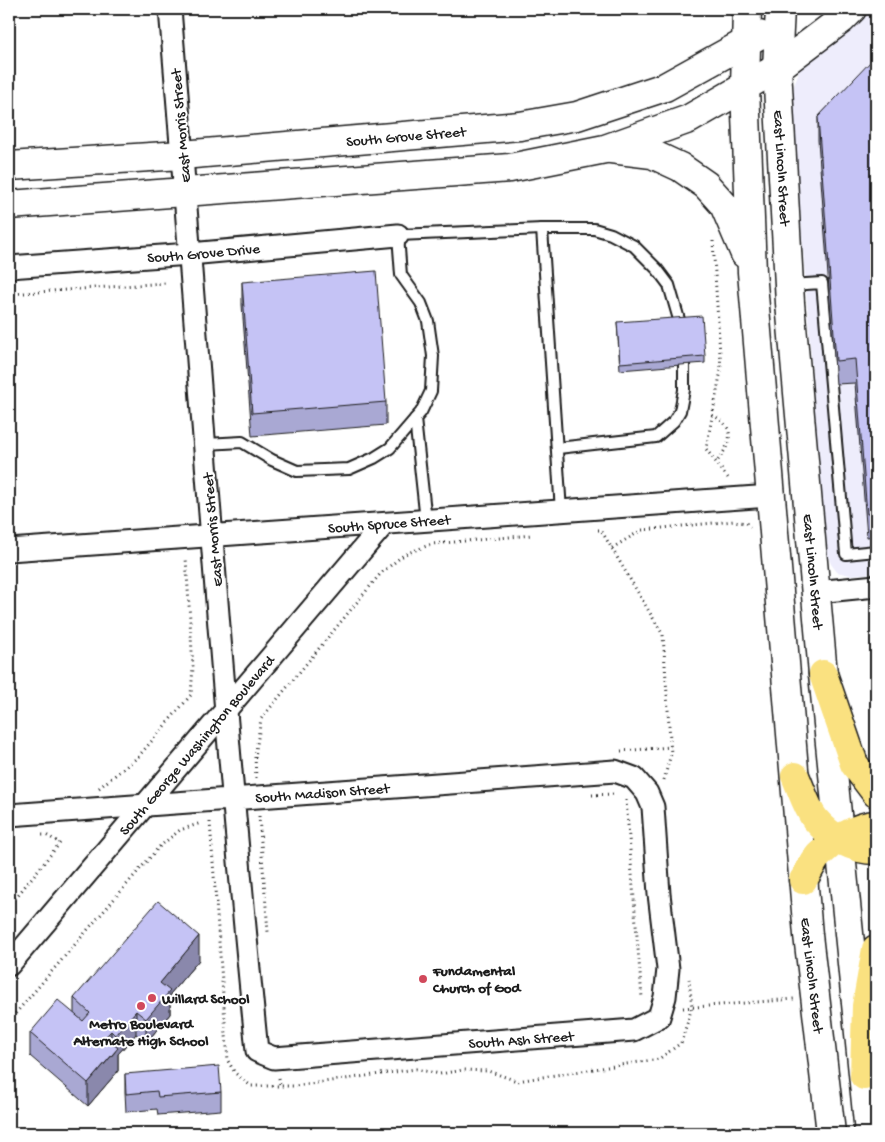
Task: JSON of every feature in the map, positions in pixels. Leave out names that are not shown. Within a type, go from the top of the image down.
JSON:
[{"type":"highway","points":[[823,674],[854,764],[876,793]]},
{"type":"highway","points":[[795,776],[815,818],[840,840],[857,849],[876,850]]},
{"type":"highway","points":[[803,880],[818,857],[854,829],[876,825]]},
{"type":"highway","points":[[864,1076],[866,1006],[876,949]]},
{"type":"street","name":"East Morris Street","points":[[170,9],[256,1051]]},
{"type":"street","name":"East Lincoln Street","points":[[747,9],[745,87],[752,272],[803,880],[831,1133]]},
{"type":"street","points":[[9,205],[510,168],[604,149],[689,119],[777,68],[842,19],[852,9]]},
{"type":"street","name":"South Grove Street","points":[[9,166],[182,154],[520,126],[577,116],[665,87],[745,43],[785,13]]},
{"type":"street","name":"East Lincoln Street","points":[[785,13],[777,68],[789,285],[823,674],[869,1133]]},
{"type":"street","points":[[604,149],[652,154],[680,167],[706,185],[724,205],[752,272]]},
{"type":"street","name":"South Grove Drive","points":[[9,267],[190,254],[398,235]]},
{"type":"street","name":"South Spruce Street","points":[[9,550],[771,496]]},
{"type":"street","name":"South George Washington Boulevard","points":[[9,965],[384,524]]},
{"type":"street","points":[[816,592],[876,586]]},
{"type":"street","name":"South Madison Street","points":[[9,815],[615,771],[634,778]]},
{"type":"street","name":"South Ash Street","points":[[256,1051],[277,1057],[634,1030],[659,1017],[665,997],[668,968],[659,894],[653,807],[647,793],[634,778]]},
{"type":"lane","points":[[542,229],[561,511]]},
{"type":"lane","points":[[206,444],[242,442],[272,460],[297,471],[349,468],[374,458],[390,448],[421,412],[431,391],[433,356],[428,322],[421,303],[401,275],[398,235],[542,229],[594,229],[612,234],[634,246],[657,269],[668,285],[680,323]]},
{"type":"lane","points":[[789,285],[822,283],[846,554],[876,551]]},
{"type":"lane","points":[[558,448],[656,437],[674,421],[680,411],[684,390],[684,364]]},
{"type":"lane","points":[[415,419],[426,521]]},
{"type":"path","points":[[712,234],[721,370],[706,449],[733,485]]},
{"type":"path","points":[[9,294],[166,283]]},
{"type":"path","points":[[712,415],[723,421],[728,428],[730,438],[729,445],[716,463]]},
{"type":"path","points":[[612,548],[642,530],[734,521]]},
{"type":"path","points":[[591,530],[601,530],[663,635],[671,754],[663,783],[665,792]]},
{"type":"path","points":[[268,933],[255,757],[261,719],[381,573],[405,554],[432,544],[541,535]]},
{"type":"path","points":[[90,789],[99,788],[138,757],[191,694],[193,667],[185,538]]},
{"type":"path","points":[[586,795],[625,794],[643,1004]]},
{"type":"path","points":[[210,822],[228,1061],[235,1073],[251,1086],[295,1086],[416,1069],[440,1074],[463,1070],[488,1071],[517,1080],[659,1059],[680,1043],[692,1007],[688,977]]},
{"type":"path","points":[[9,906],[60,843],[46,835],[37,835]]},
{"type":"path","points":[[682,1008],[794,999]]},
{"type":"path","points":[[277,1057],[280,1086]]},
{"type":"shaded area","points":[[863,9],[876,9],[876,573],[850,575],[837,572],[831,564],[825,548],[793,114],[794,86],[799,71],[813,53]]},
{"type":"building","points":[[876,58],[876,513],[867,514],[855,359],[836,361],[818,117]]},
{"type":"building","points":[[376,271],[386,402],[252,413],[242,282]]},
{"type":"building","points":[[702,316],[705,356],[620,363],[617,322]]},
{"type":"building","points":[[158,901],[199,936],[160,983],[170,991],[146,1019],[136,1011],[115,1035],[111,1031],[105,1037],[118,1048],[88,1083],[30,1033],[58,1000],[83,1021],[90,1013],[74,998]]},
{"type":"building","points":[[219,1066],[221,1092],[158,1097],[157,1091],[126,1094],[125,1074]]},
{"type":"place","name":"Fundamental Church of God","points":[[423,979]]},
{"type":"place","name":"Willard School","points":[[152,998]]},
{"type":"place","name":"Metro Boulevard Alternate High School","points":[[141,1006]]}]
